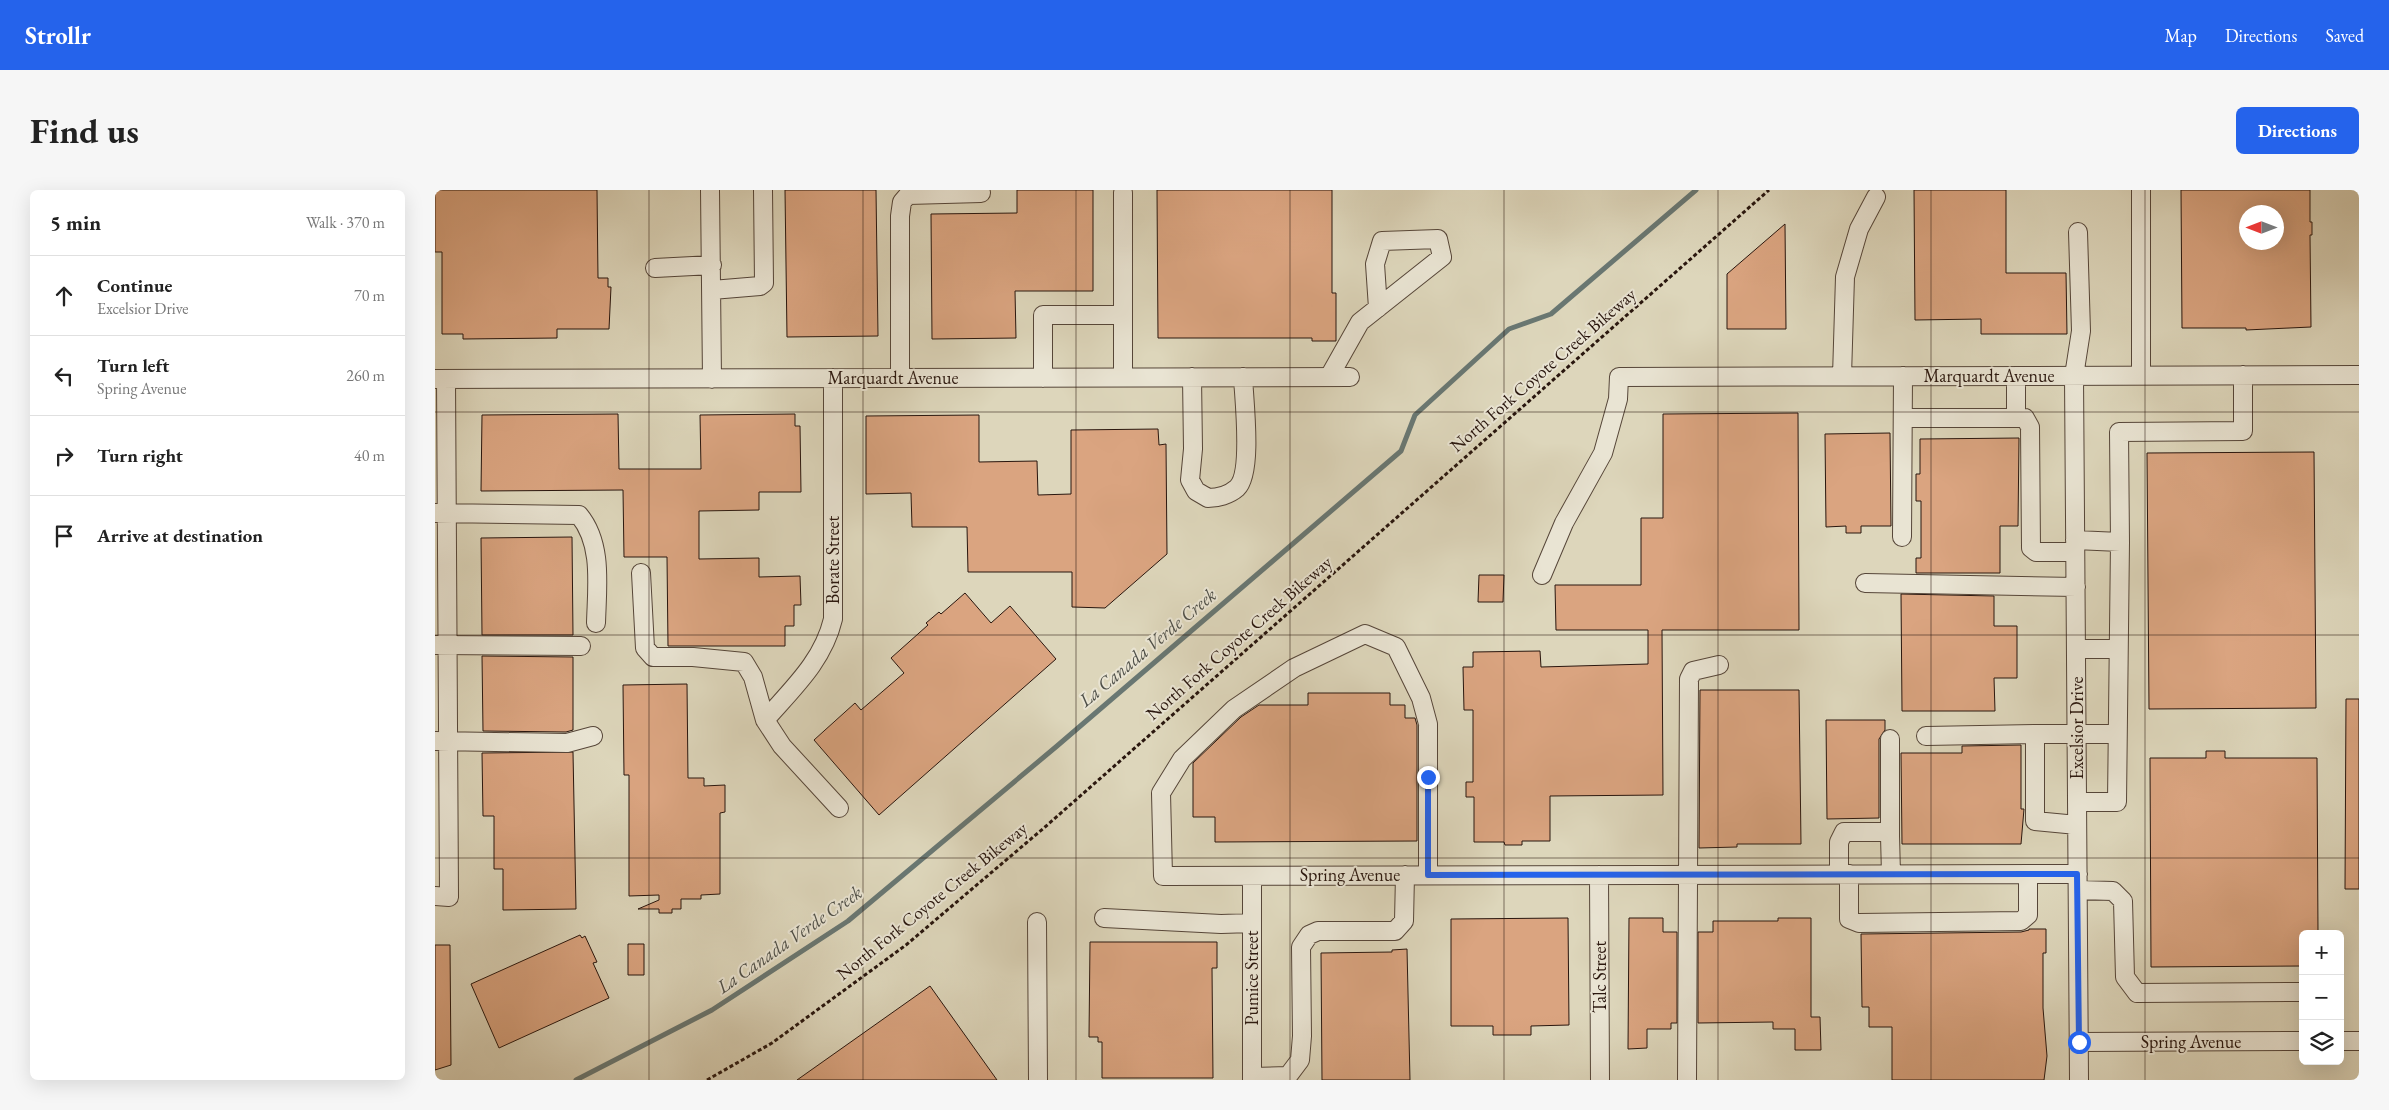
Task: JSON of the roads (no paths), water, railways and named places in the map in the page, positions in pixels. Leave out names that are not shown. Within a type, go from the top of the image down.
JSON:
[{"type":"street","points":[[710,190],[712,379]]},
{"type":"street","points":[[712,290],[760,286],[764,283],[763,190]]},
{"type":"street","points":[[2141,190],[2141,376]]},
{"type":"street","points":[[1123,193],[1123,378]]},
{"type":"street","points":[[900,378],[900,216],[902,202],[908,195],[981,194]]},
{"type":"street","points":[[1842,376],[1845,277],[1859,229],[1876,197]]},
{"type":"street","name":"Excelsior Drive","points":[[2078,232],[2081,331],[2074,376],[2079,1080]]},
{"type":"street","points":[[1329,377],[1360,322],[1378,308],[1442,257],[1438,239],[1382,241],[1375,264],[1378,308]]},
{"type":"street","points":[[655,268],[712,265]]},
{"type":"street","points":[[1043,378],[1043,315],[1122,315]]},
{"type":"street","points":[[2077,802],[2117,802],[2120,542],[2119,432],[2243,431],[2243,375]]},
{"type":"street","name":"Marquardt Avenue","points":[[1542,576],[1564,523],[1603,453],[1618,399],[1619,376],[2359,375]]},
{"type":"street","points":[[1902,536],[1903,376]]},
{"type":"street","points":[[2017,376],[2017,418]]},
{"type":"street","points":[[1192,378],[1193,449],[1190,480],[1196,491],[1207,498],[1222,496],[1237,488],[1245,473],[1246,432],[1243,377]]},
{"type":"street","name":"Marquardt Avenue","points":[[440,379],[1350,377]]},
{"type":"street","name":"Borate Street","points":[[765,720],[819,657],[830,633],[833,619],[833,378]]},
{"type":"street","points":[[440,379],[442,896]]},
{"type":"street","points":[[1903,418],[2025,418],[2030,428],[2031,548],[2036,552],[2120,542]]},
{"type":"street","points":[[441,513],[579,515],[588,526],[595,549],[596,623]]},
{"type":"street","points":[[641,573],[645,648],[653,657],[693,657],[744,662],[753,677],[765,720],[782,746],[839,808]]},
{"type":"street","points":[[1865,583],[2076,587]]},
{"type":"street","name":"Spring Avenue","points":[[1428,875],[1428,724],[1421,698],[1396,647],[1365,634],[1294,668],[1234,709],[1182,759],[1161,793],[1163,876],[2028,874],[2078,882],[2113,891],[2123,902],[2125,977],[2137,993],[2299,992]]},
{"type":"street","points":[[441,645],[581,646]]},
{"type":"street","points":[[2076,649],[2118,649]]},
{"type":"street","points":[[1687,1080],[1689,679],[1693,671],[1719,665]]},
{"type":"street","points":[[2035,734],[2035,820],[2077,825]]},
{"type":"street","points":[[1926,736],[2117,734]]},
{"type":"street","points":[[441,740],[567,743],[593,736]]},
{"type":"street","points":[[1889,739],[1891,874]]},
{"type":"street","points":[[1890,836],[1887,832],[1844,832],[1839,842],[1849,919],[1859,923],[2021,922],[2028,915],[2028,874]]},
{"type":"street","points":[[1252,1078],[1288,1076],[1300,1060],[1302,1036],[1300,952],[1309,935],[1318,931],[1395,931],[1404,921],[1405,875]]},
{"type":"street","name":"Talc Street","points":[[1599,875],[1600,1080]]},
{"type":"street","name":"Pumice Street","points":[[1252,876],[1252,1078]]},
{"type":"street","points":[[1104,918],[1221,924],[1252,923]]},
{"type":"street","points":[[1037,922],[1038,1080]]},
{"type":"street","name":"Spring Avenue","points":[[2079,1042],[2299,1041]]},
{"type":"street","points":[[2344,1041],[2359,1041]]},
{"type":"waterway","name":"La Canada Verde Creek","points":[[576,1080],[712,1010],[848,921],[1057,746],[1401,451],[1415,415],[1509,329],[1551,314],[1696,190]]}]
